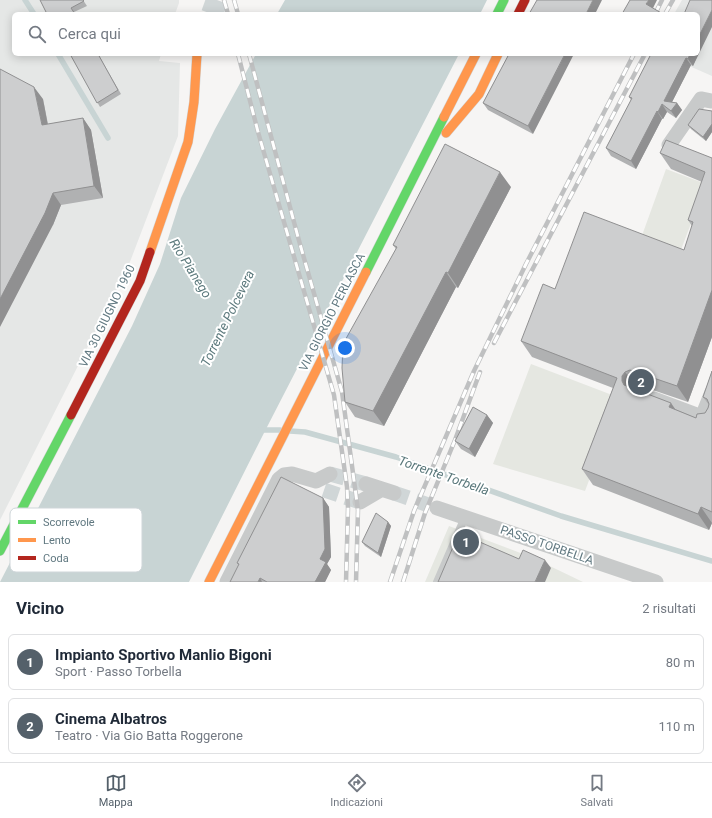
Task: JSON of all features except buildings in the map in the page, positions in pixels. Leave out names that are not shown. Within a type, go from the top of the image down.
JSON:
[{"type":"main road","points":[[498,12],[504,0]]},
{"type":"main road","points":[[519,12],[526,0]]},
{"type":"main road","name":"VIA 30 GIUGNO 1960","points":[[22,508],[140,281],[188,142],[194,102],[197,56]]},
{"type":"main road","name":"VIA GIORGIO PERLASCA","points":[[209,582],[475,56]]},
{"type":"main road","points":[[419,166],[479,94],[497,56]]},
{"type":"main road","name":"VIA 30 GIUGNO 1960","points":[[0,551],[10,532]]},
{"type":"street","points":[[669,145],[701,99],[712,101]]},
{"type":"street","points":[[642,395],[707,419],[712,392]]},
{"type":"street","points":[[227,582],[279,479],[284,475],[292,474],[320,485],[330,474]]},
{"type":"street","points":[[360,502],[388,491],[366,484]]},
{"type":"street","name":"PASSO TORBELLA","points":[[437,508],[656,582]]},
{"type":"lane","points":[[437,582],[465,517]]},
{"type":"shaded area","points":[[0,0],[179,0],[176,12],[12,12],[12,56],[160,56],[159,61],[180,63],[178,136],[128,267],[0,520]]},
{"type":"shaded area","points":[[682,0],[712,0],[712,76],[667,56],[700,56],[700,12],[675,12]]},
{"type":"shaded area","points":[[666,169],[706,184],[679,255],[640,241]]},
{"type":"shaded area","points":[[531,364],[620,398],[585,491],[493,464]]},
{"type":"shaded area","points":[[449,526],[531,557],[583,582],[425,582]]},
{"type":"water","points":[[285,0],[487,0],[481,12],[278,12]]},
{"type":"water","name":"Torrente Polcevera","points":[[255,56],[458,56],[189,582],[0,582],[10,563],[10,572],[142,572],[142,508],[38,508],[132,326],[160,264],[181,198],[215,129]]},
{"type":"waterway","name":"Rio Pianego","points":[[25,0],[33,12]]},
{"type":"waterway","name":"Rio Pianego","points":[[59,56],[108,138]]},
{"type":"waterway","name":"Torrente Torbella","points":[[259,430],[280,430]]},
{"type":"waterway","name":"Torrente Torbella","points":[[290,431],[305,432],[396,457],[561,516],[712,561]]},
{"type":"tunnel","points":[[213,12],[217,0]]},
{"type":"tunnel","points":[[330,474],[366,484]]},
{"type":"tunnel","points":[[324,490],[360,502]]},
{"type":"tunnel","points":[[394,493],[437,508]]},
{"type":"railway","points":[[224,0],[227,12]]},
{"type":"railway","points":[[234,0],[237,12]]},
{"type":"railway","points":[[656,12],[662,0]]},
{"type":"railway","points":[[666,12],[673,0]]},
{"type":"railway","points":[[239,56],[258,132],[334,395],[347,487],[348,508],[346,582]]},
{"type":"railway","points":[[250,56],[298,237],[342,392],[358,510],[356,582]]},
{"type":"railway","points":[[390,582],[414,511],[474,371],[526,264],[633,56]]},
{"type":"railway","points":[[494,343],[644,56]]},
{"type":"railway","points":[[403,582],[425,513],[455,440],[480,372]]},
{"type":"traffic: fast","points":[[498,12],[504,0]]},
{"type":"traffic: fast","points":[[366,272],[444,117]]},
{"type":"traffic: fast","points":[[22,508],[71,415]]},
{"type":"traffic: fast","points":[[0,551],[10,532]]},
{"type":"traffic: slow","points":[[150,252],[188,142],[194,102],[197,56]]},
{"type":"traffic: slow","points":[[444,117],[475,56]]},
{"type":"traffic: slow","points":[[446,133],[479,94],[497,56]]},
{"type":"traffic: slow","points":[[209,582],[366,272]]},
{"type":"traffic: jam","points":[[519,12],[525,0]]},
{"type":"traffic: jam","points":[[71,415],[140,281],[150,252]]},
{"type":"place","name":"Cinema Albatros","points":[[641,382]]},
{"type":"place","name":"Impianto Sportivo Manlio Bigoni","points":[[466,542]]}]
